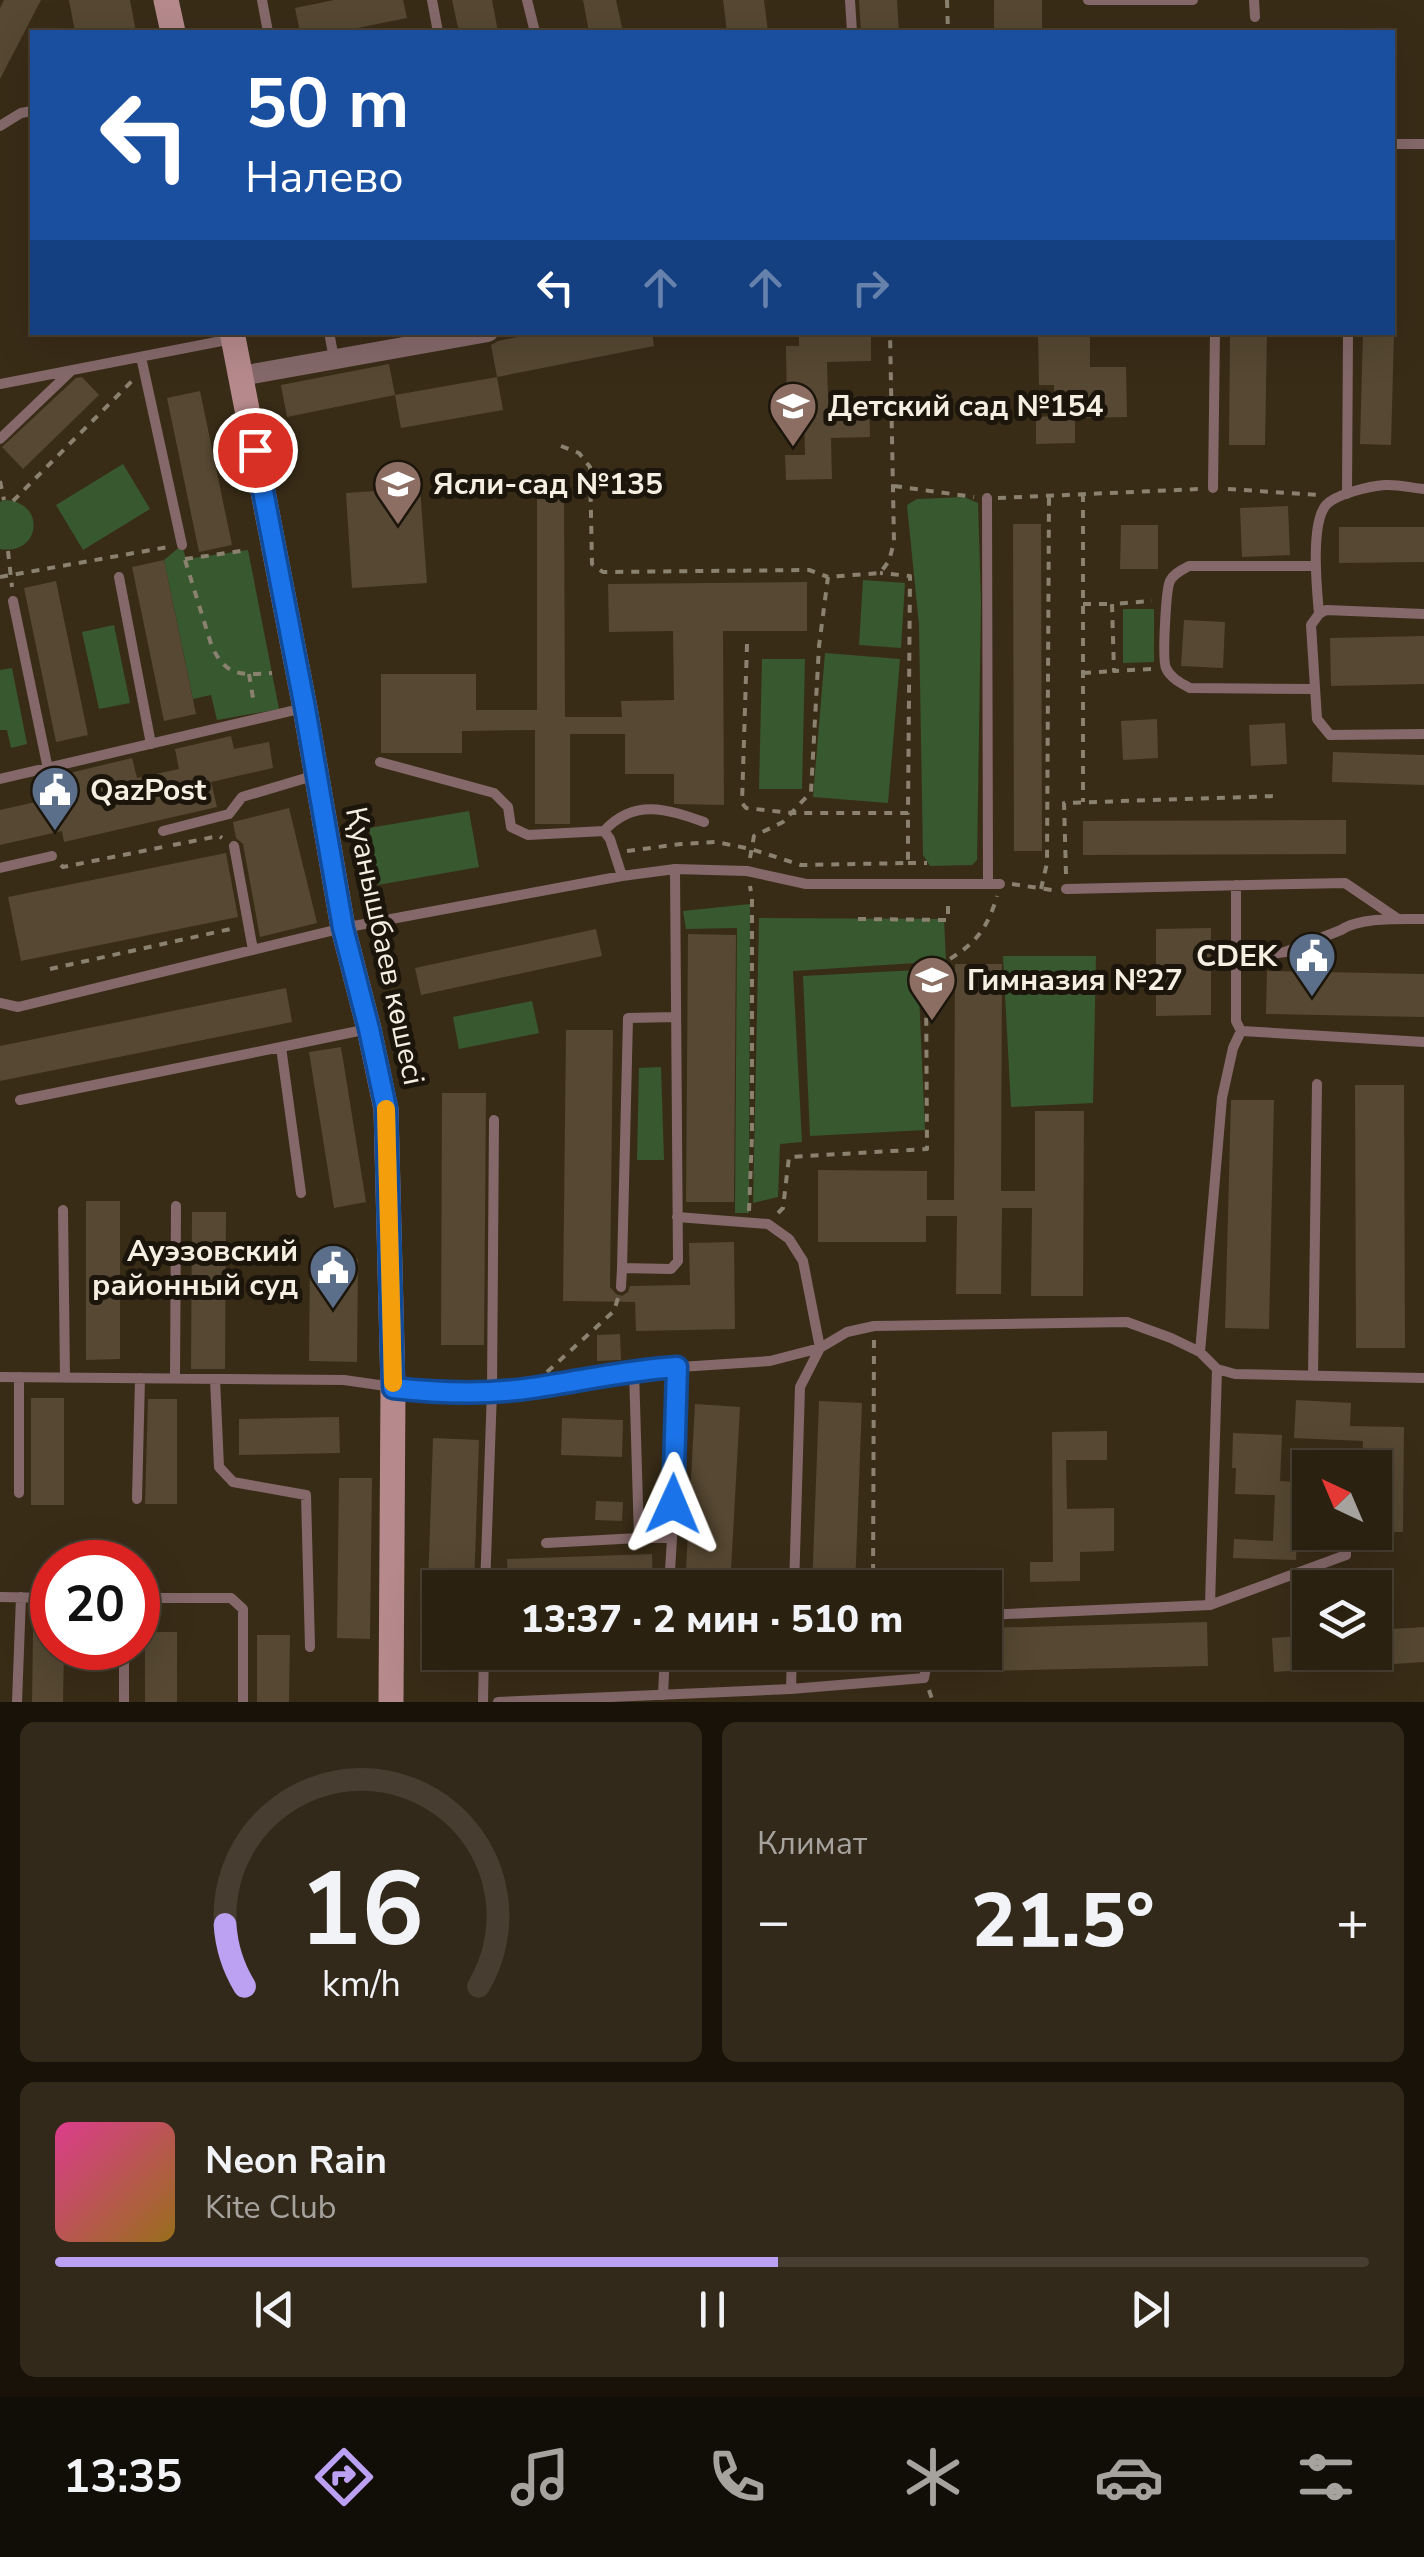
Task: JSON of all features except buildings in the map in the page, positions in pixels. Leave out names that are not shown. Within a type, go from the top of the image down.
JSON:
[{"type":"street","points":[[166,0],[173,30]]},
{"type":"street","points":[[241,376],[472,335]]},
{"type":"street","name":"Қуанышбаев көшесі","points":[[233,336],[343,928],[386,1108],[393,1388],[391,1702]]},
{"type":"lane","points":[[262,0],[268,30]]},
{"type":"lane","points":[[432,0],[438,30]]},
{"type":"lane","points":[[527,0],[534,30]]},
{"type":"lane","points":[[850,0],[852,30]]},
{"type":"lane","points":[[1088,0],[1193,0]]},
{"type":"lane","points":[[1254,0],[1255,17]]},
{"type":"lane","points":[[0,126],[30,111]]},
{"type":"lane","points":[[1395,144],[1424,144]]},
{"type":"lane","points":[[329,335],[334,360]]},
{"type":"lane","points":[[1213,488],[1215,335]]},
{"type":"lane","points":[[1343,495],[1348,335]]},
{"type":"lane","points":[[0,384],[143,363],[233,336]]},
{"type":"lane","points":[[143,363],[182,545]]},
{"type":"lane","points":[[0,439],[70,371]]},
{"type":"lane","points":[[1319,614],[1315,566],[1320,516],[1326,506],[1343,495],[1386,485],[1424,489]]},
{"type":"lane","points":[[0,1003],[18,1007],[343,928],[676,869],[746,871],[806,884],[994,884],[986,498]]},
{"type":"lane","points":[[1315,566],[1189,566],[1173,576],[1168,585],[1165,616],[1166,668],[1178,682],[1190,688],[1315,689]]},
{"type":"lane","points":[[120,577],[152,744]]},
{"type":"lane","points":[[13,601],[48,769]]},
{"type":"lane","points":[[1424,614],[1326,610],[1312,626],[1317,720],[1330,735],[1424,734]]},
{"type":"lane","points":[[0,779],[305,708]]},
{"type":"lane","points":[[380,762],[494,793],[508,806],[511,827],[528,835],[604,831],[629,812],[660,808],[704,822]]},
{"type":"lane","points":[[163,830],[229,814],[242,797],[317,775]]},
{"type":"lane","points":[[604,831],[622,876]]},
{"type":"lane","points":[[234,846],[253,950]]},
{"type":"lane","points":[[0,868],[52,856]]},
{"type":"lane","points":[[622,1268],[671,1268],[678,1260],[676,869]]},
{"type":"lane","points":[[1066,889],[1345,882],[1398,918]]},
{"type":"lane","points":[[1200,1352],[1222,1098],[1240,1031],[1236,1021],[1236,885]]},
{"type":"lane","points":[[1236,959],[1284,952],[1349,925],[1398,918],[1424,919]]},
{"type":"lane","points":[[621,1287],[628,1018],[676,1016]]},
{"type":"lane","points":[[20,1100],[369,1029]]},
{"type":"lane","points":[[1240,1031],[1424,1042]]},
{"type":"lane","points":[[280,1047],[301,1193]]},
{"type":"lane","points":[[1313,1376],[1317,1084]]},
{"type":"lane","points":[[486,1570],[492,1390],[494,1120]]},
{"type":"lane","points":[[175,1379],[176,1206]]},
{"type":"lane","points":[[63,1210],[65,1378]]},
{"type":"lane","points":[[676,1217],[768,1224],[789,1239],[803,1261],[820,1348],[800,1387],[795,1570]]},
{"type":"lane","points":[[0,1377],[344,1380],[435,1392],[528,1389],[634,1370],[770,1361],[820,1348],[847,1332],[874,1326],[1127,1322],[1171,1338],[1200,1352],[1218,1368],[1235,1374],[1424,1378]]},
{"type":"lane","points":[[671,1570],[677,1367]]},
{"type":"lane","points":[[1210,1605],[1218,1368]]},
{"type":"lane","points":[[634,1370],[639,1538]]},
{"type":"lane","points":[[19,1377],[19,1493]]},
{"type":"lane","points":[[137,1499],[140,1378]]},
{"type":"lane","points":[[215,1379],[219,1467],[233,1482],[306,1495],[310,1647]]},
{"type":"lane","points":[[546,1543],[672,1538]]},
{"type":"lane","points":[[1002,1613],[1210,1605],[1346,1555],[1346,1550]]},
{"type":"lane","points":[[0,1598],[30,1598]]},
{"type":"lane","points":[[17,1702],[20,1598]]},
{"type":"lane","points":[[160,1598],[231,1598],[243,1609],[243,1702]]},
{"type":"lane","points":[[124,1670],[124,1702]]},
{"type":"lane","points":[[483,1702],[484,1670]]},
{"type":"lane","points":[[663,1695],[665,1670]]},
{"type":"lane","points":[[790,1689],[791,1670]]},
{"type":"lane","points":[[498,1702],[790,1689],[924,1678],[926,1670]]},
{"type":"path","points":[[947,0],[948,30]]},
{"type":"path","points":[[880,573],[889,561],[894,542],[890,335]]},
{"type":"path","points":[[13,500],[143,363]]},
{"type":"path","points":[[561,446],[580,452],[590,468],[592,564],[603,572],[809,570],[828,577],[880,573],[910,576],[908,863]]},
{"type":"path","points":[[0,481],[4,500]]},
{"type":"path","points":[[894,486],[986,498],[1213,488],[1343,495]]},
{"type":"path","points":[[1082,494],[1083,802]]},
{"type":"path","points":[[768,1224],[783,1208],[789,1157],[927,1149],[926,974],[972,944],[990,918],[994,884],[1044,890],[1049,496]]},
{"type":"path","points":[[0,577],[182,545]]},
{"type":"path","points":[[248,550],[185,559],[218,660],[232,672],[272,673]]},
{"type":"path","points":[[8,551],[13,601]]},
{"type":"path","points":[[748,1221],[752,898],[746,871],[754,836],[783,822],[812,792],[818,646],[828,577]]},
{"type":"path","points":[[1083,604],[1168,599]]},
{"type":"path","points":[[1112,604],[1114,671]]},
{"type":"path","points":[[747,644],[742,803],[746,808],[792,813],[908,812]]},
{"type":"path","points":[[1083,673],[1166,668]]},
{"type":"path","points":[[248,674],[256,714]]},
{"type":"path","points":[[1066,889],[1064,804],[1276,796]]},
{"type":"path","points":[[62,867],[219,836],[234,846]]},
{"type":"path","points":[[615,853],[716,842],[800,865],[927,863]]},
{"type":"path","points":[[858,919],[948,920],[948,903]]},
{"type":"path","points":[[50,969],[248,925]]},
{"type":"path","points":[[528,1389],[614,1311],[621,1287]]},
{"type":"path","points":[[873,1570],[874,1326]]},
{"type":"green space","points":[[123,464],[150,509],[83,550],[56,505]]},
{"type":"green space","points":[[964,497],[978,503],[981,602],[977,860],[972,865],[930,866],[923,855],[919,625],[907,505],[917,499]]},
{"type":"green space","points":[[0,502],[18,503],[32,518],[31,537],[14,549],[0,549]]},
{"type":"green space","points":[[182,545],[186,559],[248,550],[279,709],[217,720],[211,695],[193,699],[164,560]]},
{"type":"green space","points":[[863,580],[905,583],[901,648],[859,645]]},
{"type":"green space","points":[[1123,609],[1154,609],[1154,662],[1123,663]]},
{"type":"green space","points":[[114,625],[130,703],[99,709],[82,632]]},
{"type":"green space","points":[[825,653],[900,659],[888,803],[813,797]]},
{"type":"green space","points":[[762,659],[805,659],[802,789],[759,789]]},
{"type":"green space","points":[[12,668],[27,744],[11,748],[7,730],[0,730],[0,670]]},
{"type":"green space","points":[[469,811],[479,867],[378,885],[369,828]]},
{"type":"green space","points":[[750,904],[749,1213],[735,1213],[737,928],[686,929],[683,911]]},
{"type":"green space","points":[[759,918],[944,919],[946,961],[793,971],[802,1142],[780,1144],[778,1197],[753,1203]]},
{"type":"green space","points":[[1003,956],[1096,956],[1093,1103],[1011,1107]]},
{"type":"green space","points":[[918,970],[925,1130],[810,1136],[803,976]]},
{"type":"green space","points":[[532,1001],[539,1033],[459,1049],[453,1017]]},
{"type":"green space","points":[[661,1067],[664,1160],[637,1160],[639,1068]]},
{"type":"slow traffic","points":[[386,1109],[393,1383]]},
{"type":"place","name":"Детский сад №154","points":[[793,448]]},
{"type":"place","name":"Ясли-сад №135","points":[[398,526]]},
{"type":"place","name":"QazPost","points":[[55,832]]},
{"type":"place","name":"CDEK","points":[[1312,998]]},
{"type":"place","name":"Гимназия №27","points":[[932,1022]]},
{"type":"place","name":"Ауэзовский районный суд","points":[[333,1310]]},
{"type":"route","points":[[255,450],[343,928],[386,1108],[393,1388],[435,1392],[528,1389],[634,1370],[677,1367],[673,1504]]}]
